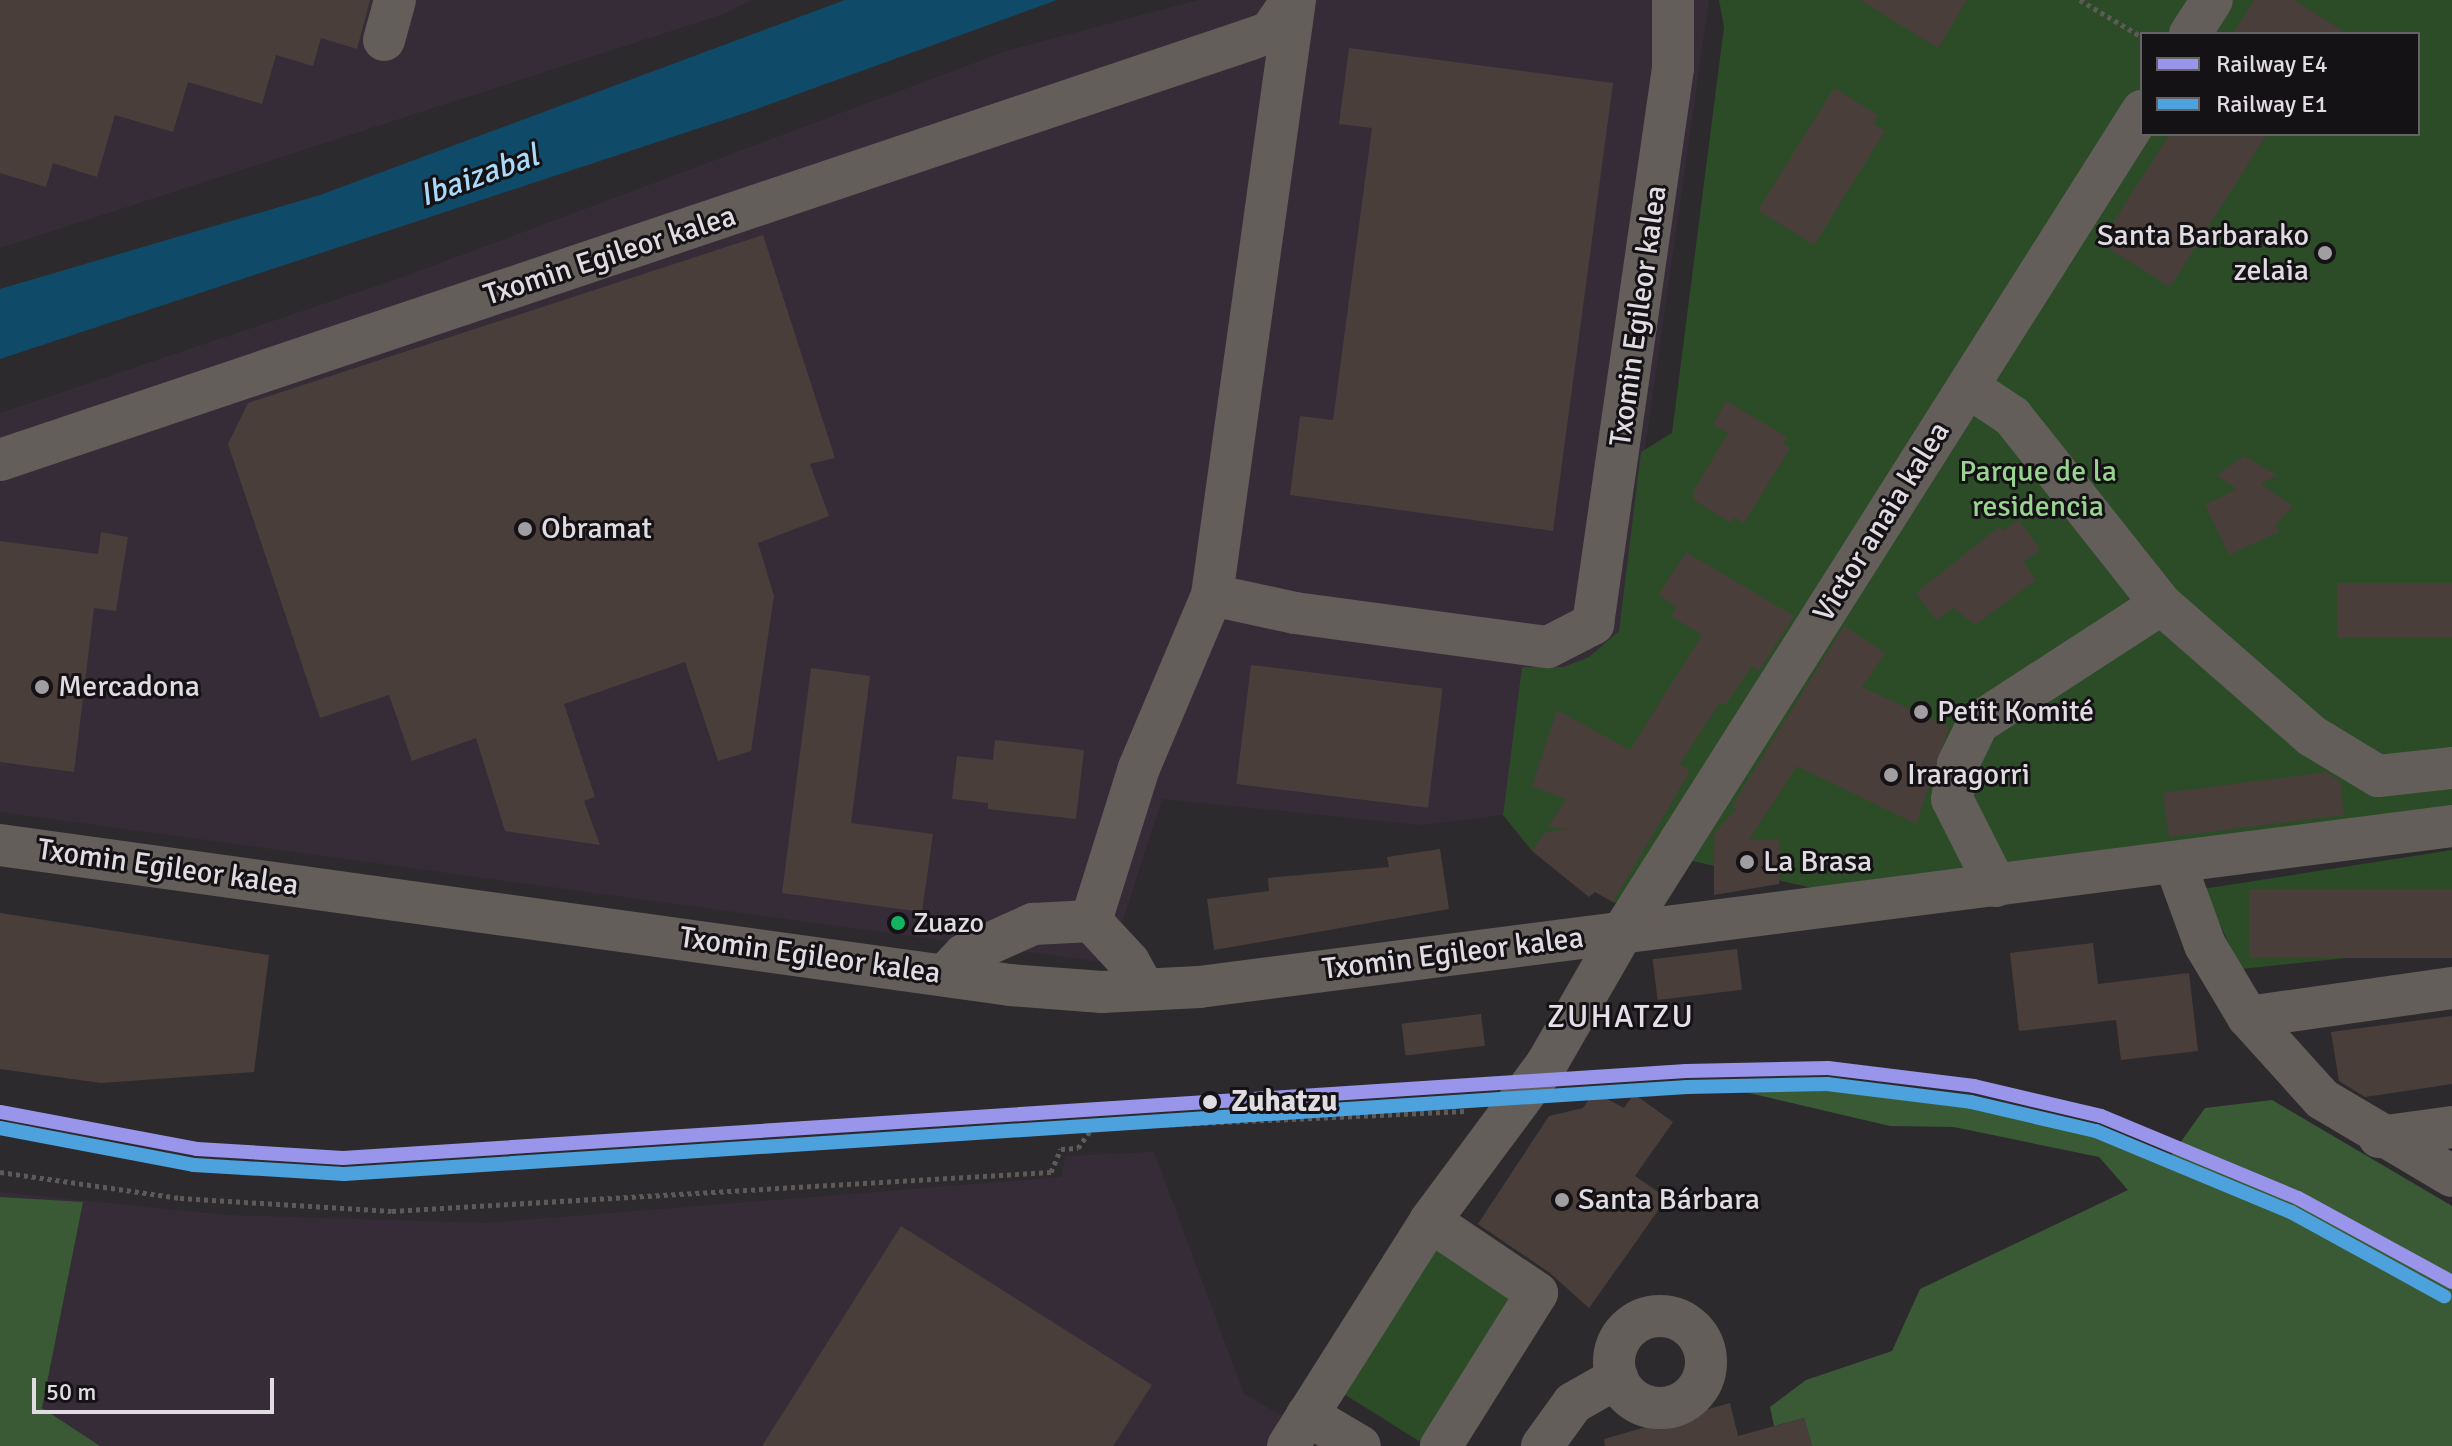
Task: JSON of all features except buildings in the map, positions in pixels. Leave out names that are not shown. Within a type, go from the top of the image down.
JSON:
[{"type":"street","points":[[384,40],[395,0]]},
{"type":"street","points":[[1091,921],[1139,768],[1212,595],[1296,0],[1328,0]]},
{"type":"street","name":"Txomin Egileor kalea","points":[[0,460],[1270,32],[1296,0]]},
{"type":"street","points":[[1289,54],[1328,0]]},
{"type":"street","name":"Txomin Egileor kalea","points":[[1212,595],[1295,613],[1548,647],[1593,624],[1673,68],[1673,0]]},
{"type":"street","points":[[2191,32],[2212,0]]},
{"type":"street","points":[[1219,50],[1257,48],[1289,54]]},
{"type":"street","name":"Victor anaia kalea","points":[[1622,933],[2140,114]]},
{"type":"street","points":[[1968,387],[2012,416],[2161,604],[2312,736],[2378,776],[2452,768]]},
{"type":"street","points":[[1996,886],[1952,799],[1958,764],[1978,723],[2161,604]]},
{"type":"street","name":"Txomin Egileor kalea","points":[[0,845],[1010,985],[1144,989],[1622,933],[2452,826]]},
{"type":"street","points":[[2175,863],[2205,945],[2248,1017],[2322,1099],[2379,1137],[2452,1176]]},
{"type":"street","points":[[946,974],[964,955],[1033,924],[1091,921]]},
{"type":"street","points":[[1091,921],[1129,962],[1144,989]]},
{"type":"street","name":"Txomin Egileor kalea","points":[[1295,1435],[1430,1221],[1546,1065],[1622,933]]},
{"type":"street","points":[[2248,1017],[2452,988]]},
{"type":"street","points":[[2379,1137],[2452,1127]]},
{"type":"street","points":[[1430,1221],[1537,1293],[1441,1446]]},
{"type":"street","points":[[1542,1446],[1573,1403],[1617,1378]]},
{"type":"street","points":[[1295,1435],[1360,1446]]},
{"type":"path","points":[[2080,0],[2140,36]]},
{"type":"path","points":[[0,1172],[180,1198],[392,1211],[1051,1172],[1061,1149],[1078,1148],[1092,1128],[1513,1109]]},
{"type":"shaded area","points":[[0,0],[751,0],[724,14],[0,248]]},
{"type":"shaded area","points":[[1198,0],[1709,0],[1619,631],[1589,657],[1563,667],[1522,668],[1503,815],[1421,825],[1162,799],[1109,963],[0,812],[0,413],[403,277],[1009,50]]},
{"type":"shaded area","points":[[1154,1152],[1244,1394],[1335,1446],[0,1446],[0,1192],[226,1215],[486,1223],[1062,1177],[1065,1156]]},
{"type":"green space","name":"Parque de la residencia","points":[[1719,0],[2452,0],[2452,810],[1822,890],[1688,860],[1615,903],[1532,851],[1503,815],[1522,667],[1563,667],[1589,657],[1619,631],[1641,452],[1672,433],[1724,27]]},
{"type":"green space","points":[[2452,850],[2452,947],[2241,969],[2203,889]]},
{"type":"green space","points":[[1773,1082],[1956,1099],[2170,1157],[2205,1108],[2272,1100],[2452,1206],[2452,1446],[1812,1446],[1804,1418],[1774,1426],[1770,1407],[1806,1380],[1892,1351],[1920,1289],[2128,1190],[2099,1157],[1954,1127],[1890,1126],[1728,1088]]},
{"type":"green space","points":[[0,1197],[83,1202],[42,1408],[100,1446],[0,1446]]},
{"type":"green space","points":[[1439,1240],[1525,1294],[1429,1446],[1343,1393]]},
{"type":"water","name":"Ibaizabal","points":[[845,0],[1057,0],[751,111],[0,359],[0,289],[320,195]]},
{"type":"rail line","name":"E4","points":[[0,1112],[197,1149],[343,1158],[1686,1071],[1828,1068],[1974,1086],[2101,1116],[2298,1198],[2452,1282]]},
{"type":"rail line","name":"E1","points":[[0,1128],[194,1165],[344,1174],[1687,1087],[1827,1084],[1971,1102],[2096,1131],[2291,1212],[2444,1296]]},
{"type":"place","name":"Santa Barbarako zelaia","points":[[2325,253]]},
{"type":"place","name":"Obramat","points":[[525,529]]},
{"type":"place","name":"Mercadona","points":[[42,687]]},
{"type":"place","name":"Petit Komité","points":[[1921,712]]},
{"type":"place","name":"Iraragorri","points":[[1891,775]]},
{"type":"place","name":"La Brasa","points":[[1747,862]]},
{"type":"place","name":"Zuazo","points":[[898,923]]},
{"type":"place","name":"Zuhatzu","points":[[1210,1102]]},
{"type":"place","name":"Santa Bárbara","points":[[1562,1200]]},
{"type":"district","name":"ZUHATZU","points":[[1621,1017]]}]
